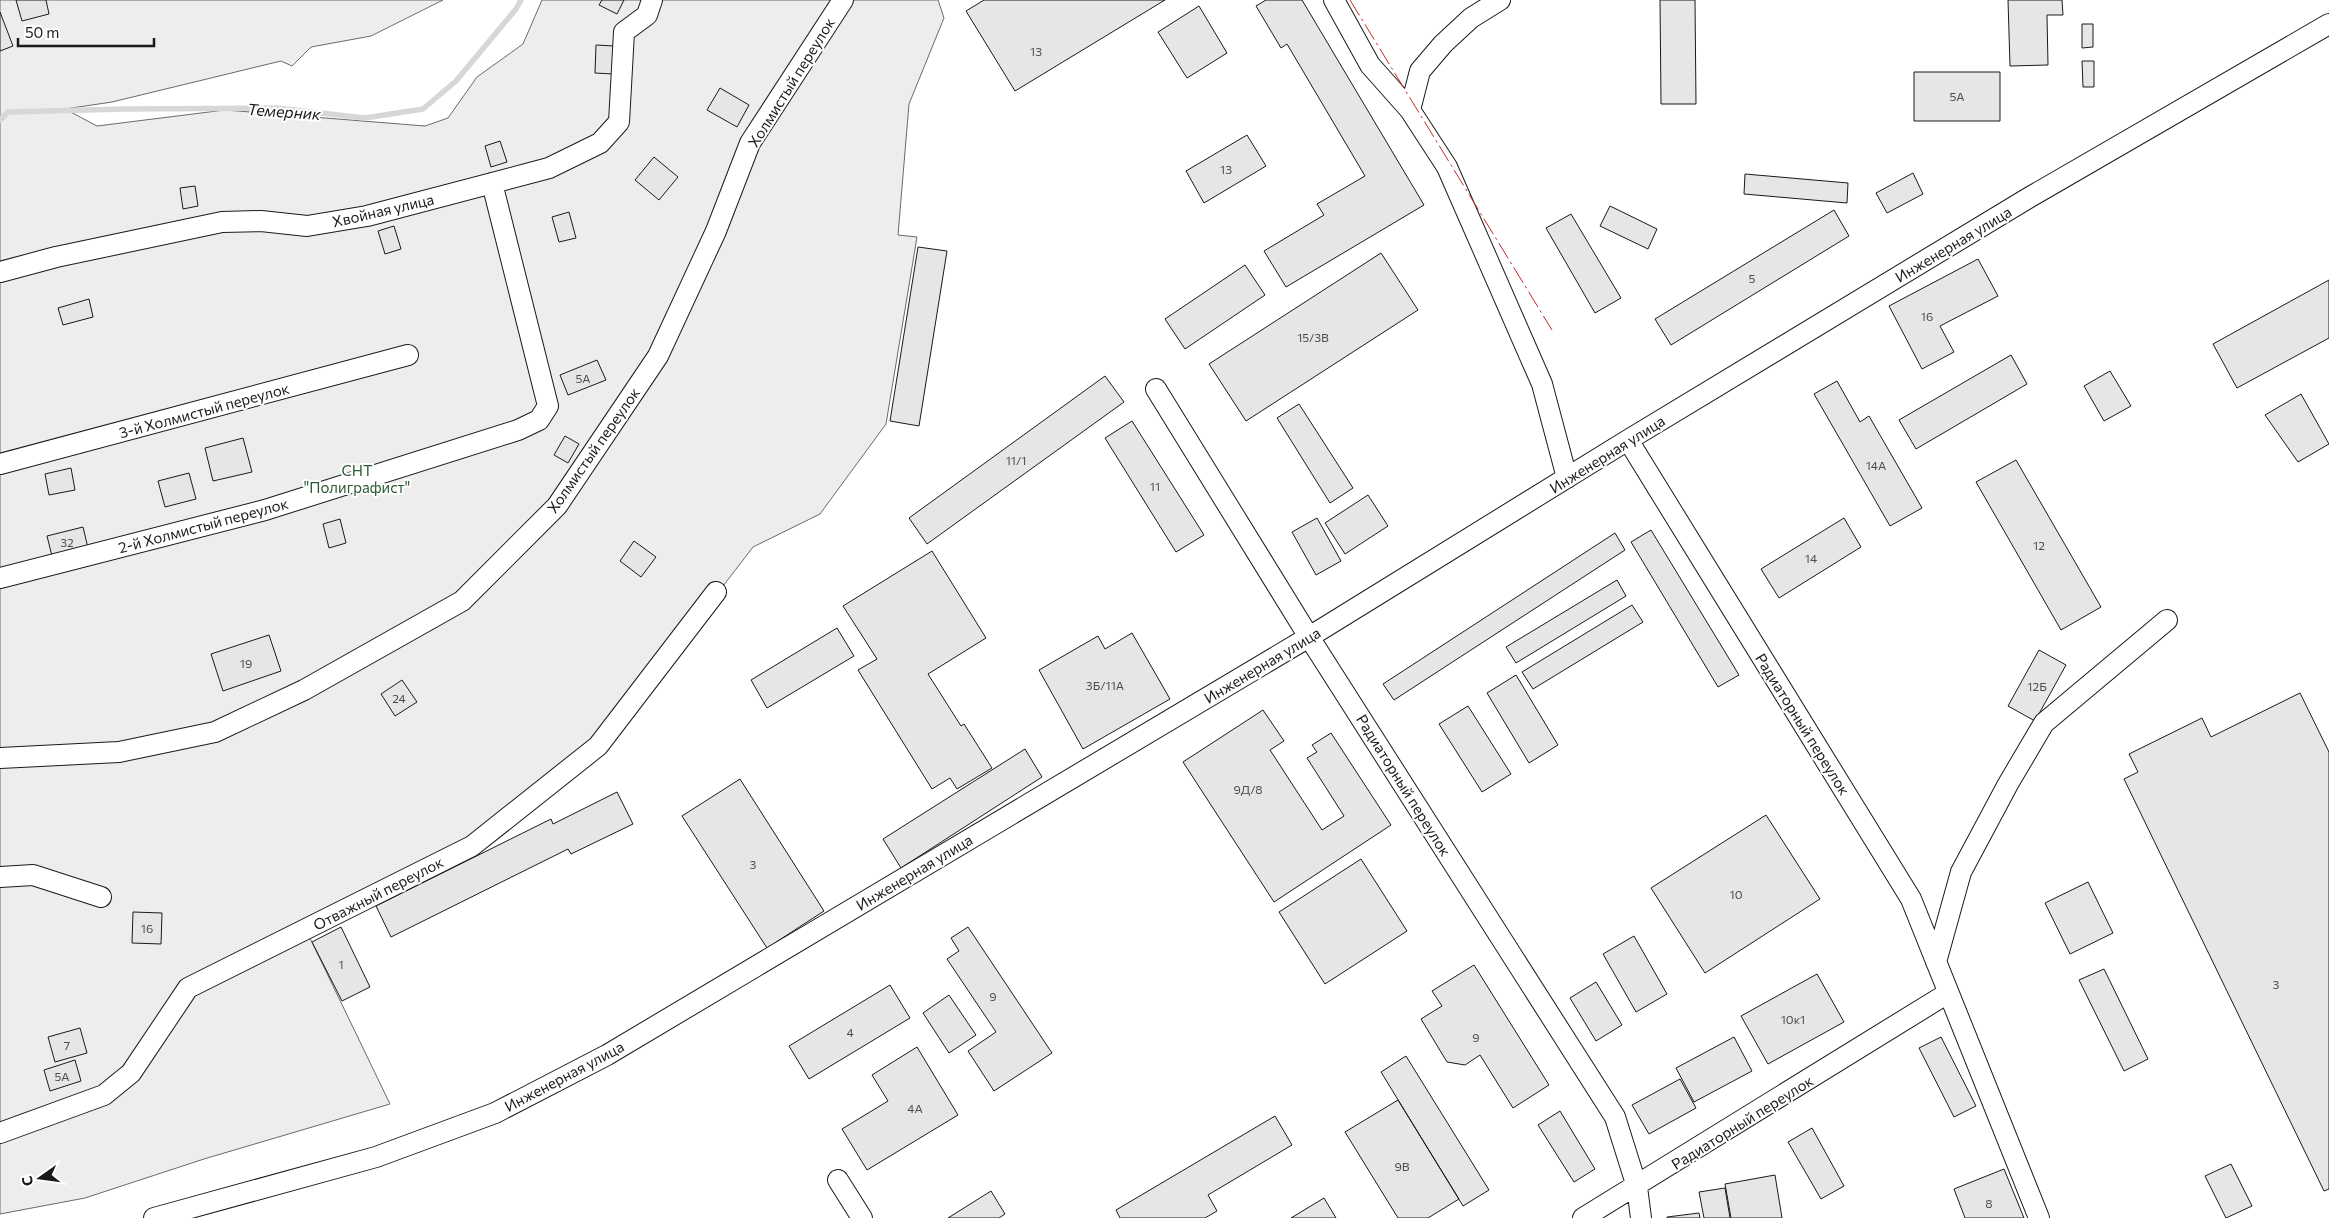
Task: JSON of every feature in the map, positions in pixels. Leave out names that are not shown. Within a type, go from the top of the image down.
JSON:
[{"type":"street","name":"Хвойная улица","points":[[0,272],[56,257],[222,222],[261,221],[307,226],[368,216],[549,168],[600,143],[620,122],[624,32],[647,15],[652,0]]},
{"type":"street","name":"Холмистый переулок","points":[[0,758],[119,752],[215,732],[304,690],[462,601],[556,506],[658,356],[716,231],[750,143],[843,0]]},
{"type":"street","points":[[1334,0],[1370,65],[1410,110],[1447,167],[1542,384],[1567,478]]},
{"type":"street","points":[[1410,110],[1420,71],[1443,44],[1470,18],[1500,0]]},
{"type":"street","name":"Инженерная улица","points":[[154,1218],[376,1157],[495,1113],[607,1055],[1309,637],[1628,440],[2030,197],[2329,24]]},
{"type":"street","name":"2-й Холмистый переулок","points":[[0,578],[266,510],[518,430],[539,420],[548,406],[492,183]]},
{"type":"street","name":"3-й Холмистый переулок","points":[[0,464],[408,355]]},
{"type":"street","name":"Радиаторный переулок","points":[[1156,389],[1309,637],[1615,1117],[1637,1187],[1641,1218]]},
{"type":"street","name":"Радиаторный переулок","points":[[1628,440],[1911,899],[2039,1218]]},
{"type":"street","name":"Отважный переулок","points":[[0,1133],[104,1095],[132,1073],[188,988],[472,846],[598,746],[716,592]]},
{"type":"street","points":[[1936,962],[1961,872],[2008,784],[2044,724],[2167,620]]},
{"type":"street","points":[[0,877],[34,875],[102,897]]},
{"type":"street","name":"Радиаторный переулок","points":[[1583,1218],[1637,1187],[1948,993]]},
{"type":"street","points":[[838,1180],[862,1218]]},
{"type":"shaded area","name":"СНТ \"Полиграфист\"","points":[[0,0],[443,0],[371,36],[311,47],[292,66],[281,61],[112,102],[65,109],[97,126],[225,110],[425,126],[448,118],[477,77],[523,44],[542,0],[938,0],[944,18],[909,104],[898,235],[917,237],[886,424],[820,514],[753,547],[595,753],[511,824],[307,932],[390,1104],[204,1159],[85,1198],[0,1214]]},
{"type":"building","points":[[16,0],[46,0],[49,14],[22,21]]},
{"type":"building","points":[[602,0],[624,0],[617,14],[599,5]]},
{"type":"building","points":[[984,0],[1165,0],[1015,91],[966,11]]},
{"type":"building","points":[[1266,0],[1302,0],[1424,205],[1286,287],[1264,251],[1324,215],[1317,204],[1365,176],[1287,44],[1281,48],[1256,6]]},
{"type":"building","points":[[1660,0],[1695,0],[1696,104],[1661,104]]},
{"type":"building","points":[[2008,0],[2062,0],[2063,15],[2047,15],[2048,65],[2010,66]]},
{"type":"building","points":[[1199,6],[1227,53],[1187,78],[1158,32]]},
{"type":"building","points":[[0,12],[13,46],[0,51]]},
{"type":"building","points":[[2082,24],[2093,24],[2093,47],[2082,48]]},
{"type":"building","points":[[596,45],[614,46],[613,74],[595,73]]},
{"type":"building","points":[[2082,61],[2094,61],[2094,87],[2083,87]]},
{"type":"building","points":[[1914,72],[2000,72],[2000,121],[1914,121]]},
{"type":"building","points":[[720,88],[749,105],[737,127],[707,110]]},
{"type":"building","points":[[1247,135],[1266,166],[1204,203],[1186,171]]},
{"type":"building","points":[[500,141],[507,162],[491,167],[485,146]]},
{"type":"building","points":[[654,157],[678,177],[659,200],[635,180]]},
{"type":"building","points":[[1913,173],[1923,194],[1887,213],[1876,193]]},
{"type":"building","points":[[1745,174],[1848,183],[1847,203],[1744,194]]},
{"type":"building","points":[[195,186],[198,206],[183,209],[180,188]]},
{"type":"building","points":[[1610,206],[1657,229],[1648,249],[1600,226]]},
{"type":"building","points":[[1834,210],[1849,236],[1671,345],[1655,319]]},
{"type":"building","points":[[569,212],[576,238],[559,242],[552,217]]},
{"type":"building","points":[[1571,214],[1621,298],[1595,313],[1546,228]]},
{"type":"building","points":[[394,226],[401,249],[385,254],[378,231]]},
{"type":"building","points":[[918,247],[947,251],[919,426],[890,421]]},
{"type":"building","points":[[1381,253],[1418,310],[1246,421],[1209,364]]},
{"type":"building","points":[[1978,259],[1998,296],[1940,326],[1954,352],[1922,369],[1889,306]]},
{"type":"building","points":[[1245,265],[1265,295],[1185,349],[1165,319]]},
{"type":"building","points":[[2329,280],[2329,338],[2237,388],[2213,344]]},
{"type":"building","points":[[89,299],[93,317],[63,325],[58,308]]},
{"type":"building","points":[[2011,355],[2027,384],[1916,449],[1899,420]]},
{"type":"building","points":[[597,360],[606,380],[568,395],[560,375]]},
{"type":"building","points":[[2110,371],[2131,406],[2104,421],[2084,386]]},
{"type":"building","points":[[1105,376],[1124,402],[927,544],[909,518]]},
{"type":"building","points":[[1837,381],[1860,422],[1869,416],[1922,508],[1890,526],[1814,394]]},
{"type":"building","points":[[2301,394],[2329,444],[2298,462],[2265,415]]},
{"type":"building","points":[[1299,404],[1353,488],[1330,503],[1277,418]]},
{"type":"building","points":[[1132,421],[1204,535],[1176,552],[1105,438]]},
{"type":"building","points":[[565,436],[579,444],[568,463],[554,455]]},
{"type":"building","points":[[243,438],[252,472],[213,481],[205,448]]},
{"type":"building","points":[[2016,460],[2101,607],[2061,630],[1976,482]]},
{"type":"building","points":[[71,468],[75,490],[49,495],[45,474]]},
{"type":"building","points":[[189,473],[196,499],[165,507],[158,481]]},
{"type":"building","points":[[1368,495],[1388,526],[1345,554],[1325,523]]},
{"type":"building","points":[[1317,518],[1341,561],[1316,575],[1292,532]]},
{"type":"building","points":[[1844,518],[1861,547],[1779,598],[1761,569]]},
{"type":"building","points":[[340,519],[346,543],[329,548],[323,524]]},
{"type":"building","points":[[83,527],[88,548],[52,556],[47,536]]},
{"type":"building","points":[[1651,530],[1739,675],[1718,687],[1631,542]]},
{"type":"building","points":[[1615,533],[1625,550],[1394,700],[1383,684]]},
{"type":"building","points":[[634,541],[656,557],[641,577],[620,561]]},
{"type":"building","points":[[932,551],[986,638],[928,674],[961,726],[964,724],[992,768],[957,789],[950,778],[932,789],[858,670],[877,659],[843,606]]},
{"type":"building","points":[[1617,580],[1626,596],[1516,663],[1506,647]]},
{"type":"building","points":[[1632,605],[1643,622],[1533,689],[1522,672]]},
{"type":"building","points":[[837,628],[854,656],[767,708],[751,680]]},
{"type":"building","points":[[1132,633],[1170,699],[1083,749],[1039,670],[1098,636],[1105,649]]},
{"type":"building","points":[[269,635],[281,671],[223,691],[211,654]]},
{"type":"building","points":[[2039,650],[2066,665],[2035,721],[2008,706]]},
{"type":"building","points":[[1516,675],[1558,745],[1529,763],[1487,693]]},
{"type":"building","points":[[402,680],[417,702],[395,716],[381,694]]},
{"type":"building","points":[[2300,693],[2329,752],[2329,1189],[2324,1191],[2124,779],[2138,772],[2129,754],[2202,718],[2211,737]]},
{"type":"building","points":[[1468,706],[1511,774],[1482,792],[1439,724]]},
{"type":"building","points":[[1263,710],[1284,741],[1270,750],[1322,830],[1344,816],[1307,758],[1317,752],[1312,745],[1331,733],[1391,825],[1274,902],[1183,762]]},
{"type":"building","points":[[1025,749],[1042,777],[901,868],[883,839]]},
{"type":"building","points":[[740,779],[824,911],[767,948],[682,816]]},
{"type":"building","points":[[617,792],[633,824],[571,854],[568,849],[391,937],[376,906],[551,819],[553,824]]},
{"type":"building","points":[[1766,815],[1820,899],[1705,973],[1651,888]]},
{"type":"building","points":[[1361,859],[1407,931],[1325,984],[1279,912]]},
{"type":"building","points":[[2088,882],[2113,933],[2070,954],[2045,903]]},
{"type":"building","points":[[133,912],[162,913],[161,944],[132,943]]},
{"type":"building","points":[[341,927],[370,987],[342,1001],[312,942]]},
{"type":"building","points":[[968,927],[1052,1053],[994,1091],[968,1051],[996,1032],[947,959],[959,951],[951,938]]},
{"type":"building","points":[[1634,936],[1667,994],[1636,1012],[1603,954]]},
{"type":"building","points":[[1474,965],[1549,1085],[1513,1108],[1480,1055],[1465,1065],[1447,1062],[1421,1019],[1442,1006],[1432,991]]},
{"type":"building","points":[[2104,969],[2148,1059],[2124,1071],[2079,980]]},
{"type":"building","points":[[1817,974],[1844,1022],[1768,1064],[1741,1016]]},
{"type":"building","points":[[1596,982],[1622,1025],[1596,1041],[1570,998]]},
{"type":"building","points":[[890,985],[910,1018],[809,1079],[789,1046]]},
{"type":"building","points":[[949,995],[976,1035],[949,1053],[923,1013]]},
{"type":"building","points":[[80,1028],[87,1053],[55,1062],[48,1037]]},
{"type":"building","points":[[1734,1037],[1752,1071],[1694,1102],[1676,1068]]},
{"type":"building","points":[[1941,1037],[1976,1106],[1954,1117],[1919,1048]]},
{"type":"building","points":[[917,1047],[958,1115],[867,1170],[842,1129],[888,1101],[872,1075]]},
{"type":"building","points":[[1406,1056],[1489,1190],[1463,1206],[1381,1072]]},
{"type":"building","points":[[75,1060],[81,1081],[50,1091],[44,1070]]},
{"type":"building","points":[[1680,1079],[1696,1108],[1649,1134],[1632,1105]]},
{"type":"building","points":[[1398,1100],[1459,1199],[1428,1218],[1398,1218],[1345,1132]]},
{"type":"building","points":[[1560,1111],[1595,1169],[1574,1182],[1538,1125]]},
{"type":"building","points":[[1275,1116],[1292,1145],[1208,1195],[1217,1211],[1205,1218],[1120,1218],[1116,1210]]},
{"type":"building","points":[[1812,1128],[1844,1186],[1821,1199],[1788,1142]]},
{"type":"building","points":[[2231,1164],[2252,1206],[2226,1218],[2205,1176]]},
{"type":"building","points":[[2004,1169],[2024,1218],[1965,1218],[1954,1189]]},
{"type":"building","points":[[1775,1175],[1782,1218],[1731,1218],[1725,1184]]},
{"type":"building","points":[[1725,1188],[1730,1218],[1704,1218],[1699,1192]]},
{"type":"building","points":[[991,1191],[1005,1214],[999,1218],[948,1218]]},
{"type":"building","points":[[1324,1198],[1336,1218],[1291,1218]]},
{"type":"building","points":[[1699,1213],[1700,1218],[1667,1218],[1667,1217]]},
{"type":"waterway","name":"Темерник","points":[[0,120],[8,112],[276,108],[365,118],[423,109],[456,81],[516,9],[521,0]]},
{"type":"power","points":[[1350,0],[1552,330]]}]
